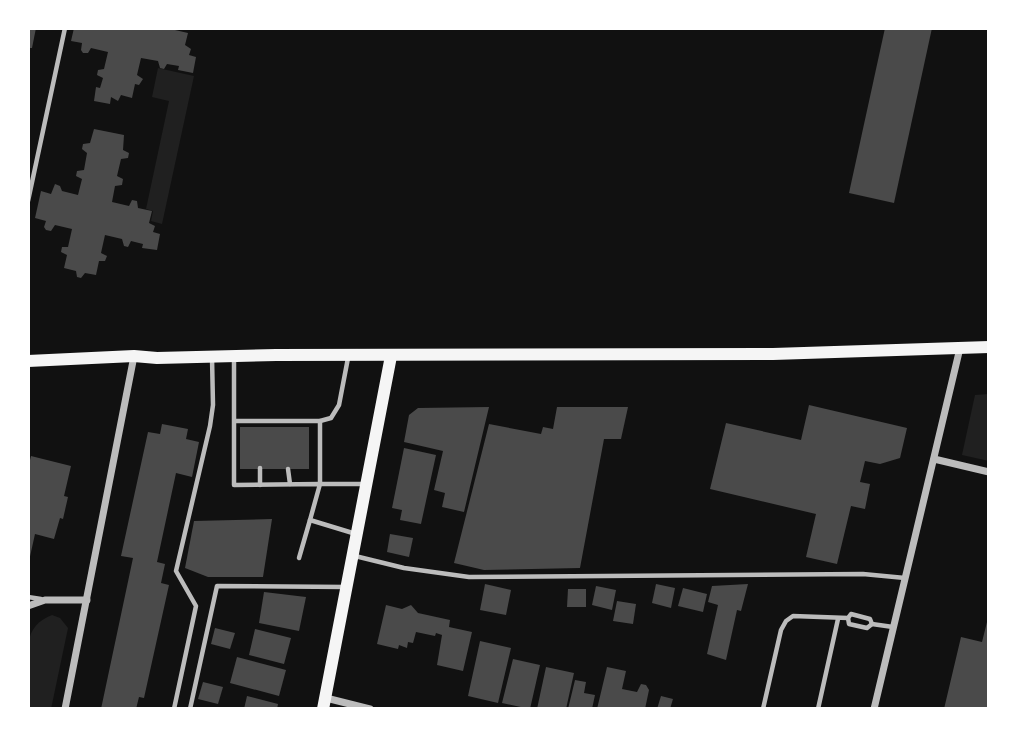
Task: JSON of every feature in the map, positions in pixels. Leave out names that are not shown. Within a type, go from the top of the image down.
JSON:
[{"type":"main road","points":[[28,361],[134,356],[773,354],[989,347]]},
{"type":"main road","points":[[324,703],[391,356]]},
{"type":"street","points":[[874,709],[960,348]]},
{"type":"street","points":[[65,709],[134,356]]},
{"type":"street","points":[[934,459],[989,472]]},
{"type":"street","points":[[28,606],[45,600],[87,600]]},
{"type":"street","points":[[324,703],[370,709]]},
{"type":"lane","points":[[28,201],[65,28]]},
{"type":"lane","points":[[174,709],[196,606],[176,571],[210,426],[212,356]]},
{"type":"lane","points":[[234,356],[234,485],[367,484]]},
{"type":"lane","points":[[235,421],[286,424],[331,418],[339,405],[349,356]]},
{"type":"lane","points":[[299,558],[320,484],[320,421]]},
{"type":"lane","points":[[260,468],[260,485]]},
{"type":"lane","points":[[288,469],[290,484]]},
{"type":"lane","points":[[310,520],[357,534]]},
{"type":"lane","points":[[353,555],[404,568],[469,577],[863,574],[905,578]]},
{"type":"lane","points":[[190,709],[217,586],[347,587]]},
{"type":"lane","points":[[28,597],[45,600]]},
{"type":"lane","points":[[764,709],[781,630],[786,621],[793,616],[838,619],[848,618],[851,614],[870,619],[872,624]]},
{"type":"lane","points":[[848,618],[849,624],[867,628],[872,624],[894,627]]},
{"type":"lane","points":[[818,709],[838,619]]},
{"type":"shaded area","points":[[158,68],[194,76],[162,224],[151,221],[153,211],[146,209],[169,101],[152,97]]},
{"type":"shaded area","points":[[989,394],[989,461],[962,455],[975,395]]},
{"type":"shaded area","points":[[52,615],[60,618],[68,628],[51,709],[28,709],[29,638],[36,626]]},
{"type":"building","points":[[28,28],[36,28],[32,48],[28,48]]},
{"type":"building","points":[[74,28],[175,28],[188,33],[185,45],[191,49],[189,55],[196,57],[193,73],[167,64],[164,69],[160,68],[158,61],[141,58],[137,75],[143,79],[139,85],[135,84],[132,98],[121,95],[118,101],[111,97],[110,104],[94,101],[96,87],[100,88],[103,78],[97,75],[98,70],[104,69],[108,52],[91,48],[88,53],[83,53],[82,43],[71,41]]},
{"type":"building","points":[[885,28],[932,28],[894,203],[849,193]]},
{"type":"building","points":[[94,129],[124,135],[123,150],[129,153],[128,158],[121,159],[117,176],[123,179],[122,185],[115,186],[112,202],[129,206],[132,200],[137,201],[138,208],[152,211],[149,223],[155,226],[153,232],[160,234],[157,250],[142,248],[143,244],[131,241],[128,247],[124,246],[122,239],[105,235],[101,253],[107,256],[105,261],[99,261],[96,275],[85,273],[81,278],[77,277],[76,271],[64,268],[67,255],[61,252],[62,247],[68,247],[72,229],[55,225],[51,231],[46,230],[46,221],[35,218],[41,191],[51,194],[55,184],[60,186],[62,191],[78,195],[82,179],[76,176],[77,171],[84,170],[87,153],[82,149],[83,144],[90,143]]},
{"type":"building","points":[[809,405],[907,428],[900,458],[880,464],[865,461],[860,482],[870,484],[865,509],[851,506],[837,564],[806,557],[816,514],[710,489],[726,423],[801,440]]},
{"type":"building","points":[[489,407],[464,512],[442,507],[445,493],[434,490],[443,451],[404,442],[409,415],[418,408]]},
{"type":"building","points":[[557,407],[628,407],[621,439],[604,439],[580,568],[484,570],[454,563],[489,424],[541,434],[543,427],[553,429]]},
{"type":"building","points":[[162,424],[188,429],[186,439],[199,442],[192,477],[176,473],[157,562],[165,564],[161,583],[169,585],[144,698],[139,697],[136,709],[101,709],[133,558],[121,556],[148,432],[160,434]]},
{"type":"building","points":[[240,427],[309,427],[309,469],[240,469]]},
{"type":"building","points":[[404,448],[436,455],[421,524],[400,520],[402,510],[392,508]]},
{"type":"building","points":[[31,456],[71,466],[64,496],[68,497],[63,519],[60,518],[54,539],[35,534],[29,561],[28,468]]},
{"type":"building","points":[[272,519],[263,577],[208,577],[185,568],[194,521]]},
{"type":"building","points":[[390,534],[413,538],[409,557],[387,552]]},
{"type":"building","points":[[485,584],[511,590],[506,615],[480,610]]},
{"type":"building","points":[[656,584],[675,588],[671,608],[652,603]]},
{"type":"building","points":[[748,584],[741,611],[737,610],[726,660],[707,654],[718,605],[708,602],[712,586]]},
{"type":"building","points":[[596,586],[616,590],[612,610],[592,605]]},
{"type":"building","points":[[683,588],[707,594],[703,612],[678,606]]},
{"type":"building","points":[[568,589],[586,589],[586,607],[567,607]]},
{"type":"building","points":[[264,592],[306,597],[299,631],[259,623]]},
{"type":"building","points":[[617,601],[636,604],[633,624],[613,621]]},
{"type":"building","points":[[386,605],[402,609],[411,605],[418,613],[450,620],[449,627],[472,632],[463,671],[437,665],[442,635],[436,633],[435,636],[416,632],[413,643],[408,642],[407,648],[399,645],[398,649],[377,644]]},
{"type":"building","points":[[988,618],[989,709],[944,709],[961,637],[982,642]]},
{"type":"building","points":[[215,628],[235,633],[230,649],[211,644]]},
{"type":"building","points":[[255,629],[291,638],[284,664],[249,655]]},
{"type":"building","points":[[480,641],[511,648],[498,703],[468,696]]},
{"type":"building","points":[[237,657],[286,670],[279,696],[230,683]]},
{"type":"building","points":[[513,659],[540,665],[530,709],[502,703]]},
{"type":"building","points":[[546,667],[574,673],[566,709],[537,709]]},
{"type":"building","points":[[607,667],[626,671],[622,689],[637,692],[641,684],[646,685],[649,690],[645,709],[597,709]]},
{"type":"building","points":[[575,680],[586,682],[584,693],[595,695],[592,709],[568,709]]},
{"type":"building","points":[[203,682],[223,687],[218,704],[198,699]]},
{"type":"building","points":[[247,696],[278,704],[277,709],[244,709]]},
{"type":"building","points":[[661,696],[673,699],[670,709],[657,709]]}]
